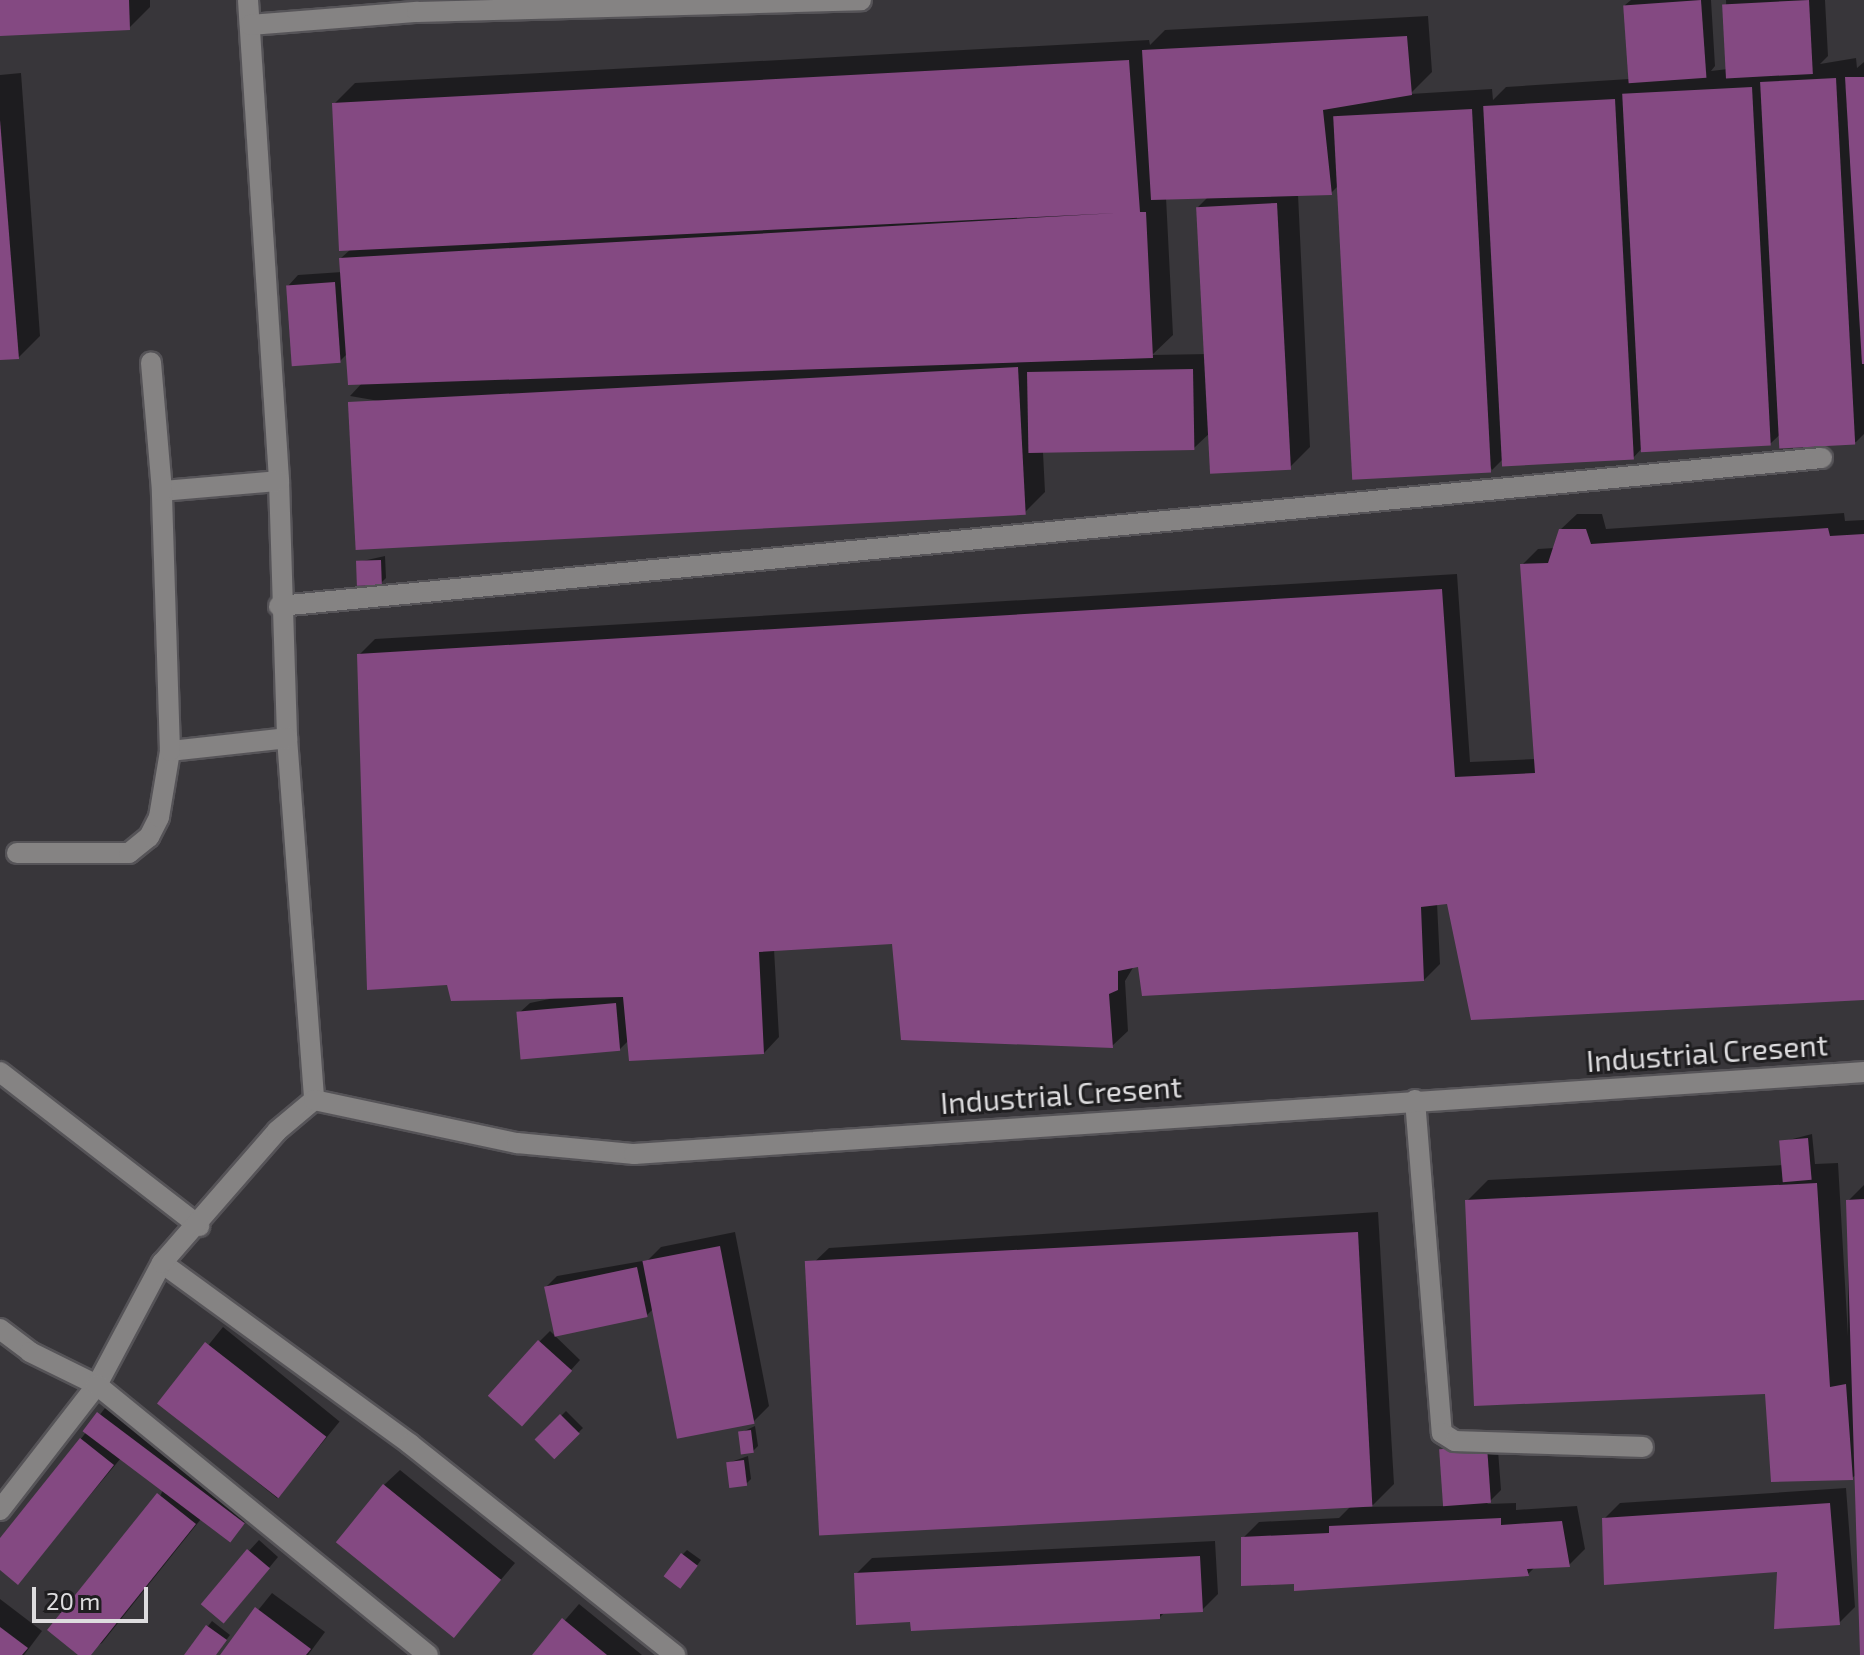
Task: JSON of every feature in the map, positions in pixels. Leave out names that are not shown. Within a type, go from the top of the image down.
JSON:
[{"type":"street","points":[[0,1510],[97,1385],[162,1263],[199,1226],[277,1131],[314,1100],[279,606],[279,481],[248,0]]},
{"type":"street","points":[[250,25],[416,6],[861,0]]},
{"type":"street","points":[[17,853],[129,853],[149,837],[159,817],[170,751],[162,491],[151,362]]},
{"type":"street","points":[[279,606],[1822,458]]},
{"type":"street","points":[[162,491],[279,481]]},
{"type":"street","points":[[170,751],[287,738]]},
{"type":"street","points":[[0,1072],[199,1226]]},
{"type":"street","name":"Industrial Cresent","points":[[314,1100],[517,1143],[634,1154],[1864,1072]]},
{"type":"street","points":[[1415,1100],[1442,1433],[1455,1441],[1643,1447]]},
{"type":"street","points":[[162,1263],[410,1444],[675,1655]]},
{"type":"street","points":[[0,1329],[30,1352],[97,1385],[428,1655]]},
{"type":"building","points":[[0,0],[129,0],[130,30],[0,36]]},
{"type":"building","points":[[1701,0],[1706,78],[1629,83],[1623,5]]},
{"type":"building","points":[[1809,0],[1813,74],[1726,78],[1722,5]]},
{"type":"building","points":[[1407,36],[1412,95],[1323,110],[1332,195],[1151,200],[1142,50]]},
{"type":"building","points":[[1129,60],[1140,212],[1146,212],[1153,358],[348,385],[339,258],[1117,213],[339,251],[332,103]]},
{"type":"building","points":[[1845,77],[1864,77],[1864,364],[1862,364]]},
{"type":"building","points":[[1836,78],[1855,444],[1779,448],[1760,82]]},
{"type":"building","points":[[1752,87],[1771,446],[1641,452],[1622,94]]},
{"type":"building","points":[[1615,99],[1634,460],[1502,466],[1483,106]]},
{"type":"building","points":[[1472,109],[1491,473],[1352,480],[1333,116]]},
{"type":"building","points":[[0,120],[19,359],[0,360]]},
{"type":"building","points":[[1277,203],[1291,470],[1210,474],[1196,207]]},
{"type":"building","points":[[335,282],[341,363],[292,366],[286,285]]},
{"type":"building","points":[[1018,367],[1026,515],[356,550],[348,402]]},
{"type":"building","points":[[1193,369],[1194,450],[1028,453],[1027,372]]},
{"type":"building","points":[[1828,528],[1830,536],[1864,534],[1864,1000],[1471,1020],[1447,904],[1421,907],[1424,981],[1142,996],[1138,967],[1118,971],[1118,990],[1109,994],[1113,1048],[901,1040],[892,944],[759,952],[764,1054],[629,1061],[623,997],[451,1001],[447,985],[367,990],[357,654],[1442,589],[1455,777],[1535,773],[1520,564],[1548,563],[1559,529],[1586,529],[1591,544]]},
{"type":"building","points":[[381,560],[382,585],[357,586],[356,561]]},
{"type":"building","points":[[616,1003],[620,1051],[521,1060],[516,1012]]},
{"type":"building","points":[[1808,1138],[1812,1180],[1783,1182],[1779,1141]]},
{"type":"building","points":[[1817,1183],[1830,1387],[1846,1384],[1853,1480],[1771,1482],[1765,1394],[1474,1406],[1465,1200]]},
{"type":"building","points":[[1864,1199],[1864,1655],[1860,1655],[1846,1200]]},
{"type":"building","points":[[1358,1232],[1372,1507],[819,1536],[805,1261]]},
{"type":"building","points":[[720,1246],[755,1424],[677,1439],[642,1261]]},
{"type":"building","points":[[637,1267],[648,1317],[555,1337],[544,1287]]},
{"type":"building","points":[[538,1340],[572,1371],[522,1427],[488,1396]]},
{"type":"building","points":[[205,1342],[326,1437],[278,1498],[157,1403]]},
{"type":"building","points":[[97,1412],[245,1523],[230,1543],[83,1431]]},
{"type":"building","points":[[560,1414],[580,1434],[554,1459],[535,1439]]},
{"type":"building","points":[[751,1430],[754,1453],[741,1454],[738,1432]]},
{"type":"building","points":[[80,1438],[114,1465],[18,1585],[0,1570],[0,1538]]},
{"type":"building","points":[[1487,1446],[1491,1503],[1443,1506],[1439,1449]]},
{"type":"building","points":[[744,1460],[747,1486],[729,1488],[726,1462]]},
{"type":"building","points":[[383,1484],[501,1580],[454,1638],[336,1542]]},
{"type":"building","points":[[157,1493],[196,1524],[91,1655],[78,1655],[47,1630]]},
{"type":"building","points":[[1830,1503],[1840,1625],[1774,1629],[1777,1572],[1604,1585],[1602,1518]]},
{"type":"building","points":[[1501,1518],[1501,1525],[1562,1521],[1570,1567],[1527,1569],[1529,1576],[1294,1591],[1294,1584],[1241,1586],[1241,1537],[1329,1533],[1329,1526]]},
{"type":"building","points":[[247,1549],[270,1568],[224,1623],[201,1604]]},
{"type":"building","points":[[681,1553],[698,1566],[680,1589],[664,1576]]},
{"type":"building","points":[[1200,1556],[1203,1612],[1160,1614],[1160,1619],[911,1631],[910,1622],[856,1625],[854,1573]]},
{"type":"building","points":[[255,1607],[311,1649],[306,1655],[220,1655]]},
{"type":"building","points":[[562,1618],[607,1655],[532,1655]]},
{"type":"building","points":[[206,1625],[227,1640],[216,1655],[184,1655]]},
{"type":"building","points":[[0,1627],[28,1648],[22,1655],[0,1655]]}]
